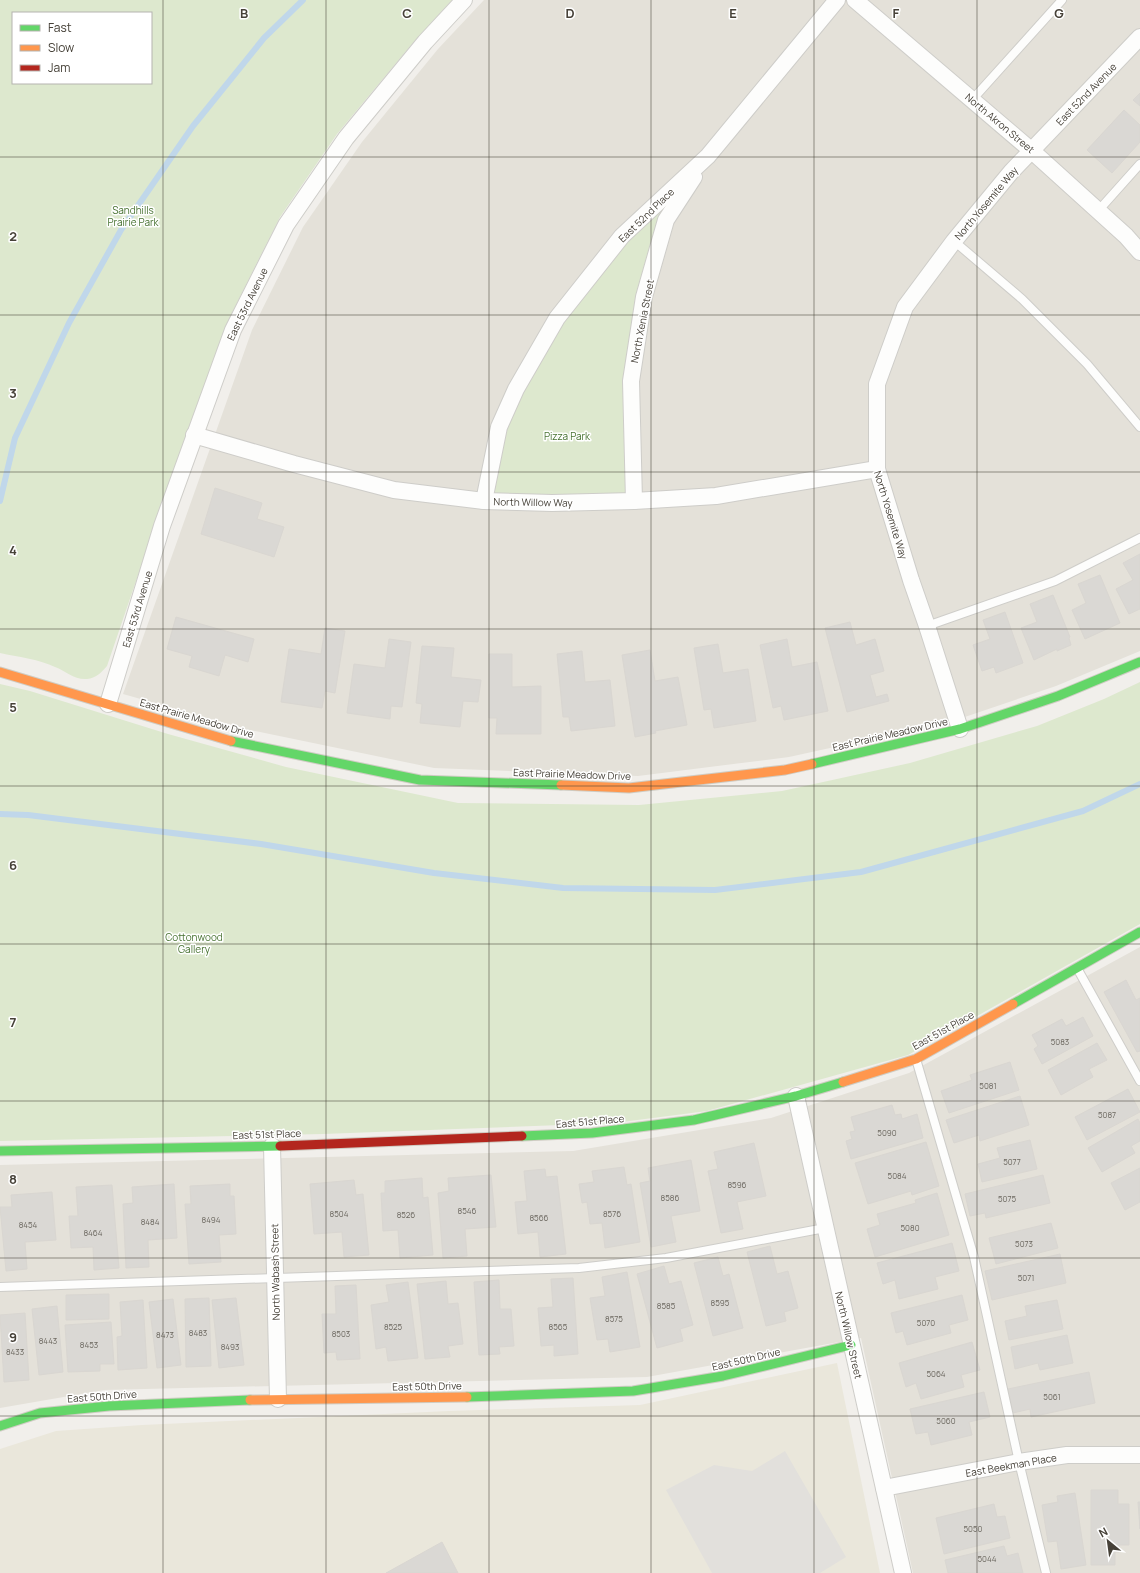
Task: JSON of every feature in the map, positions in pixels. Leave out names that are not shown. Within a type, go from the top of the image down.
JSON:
[{"type":"street","name":"East 53rd Avenue","points":[[108,704],[162,526],[233,330],[286,225],[346,138],[425,42],[464,0]]},
{"type":"street","name":"East 52nd Place","points":[[484,501],[499,426],[516,389],[557,318],[622,236],[708,156],[837,0]]},
{"type":"street","name":"North Akron Street","points":[[855,0],[1032,151],[1126,236],[1140,252]]},
{"type":"street","name":"East 52nd Avenue","points":[[1032,151],[1140,37]]},
{"type":"street","name":"North Yosemite Way","points":[[960,729],[911,580],[877,469],[877,384],[905,306],[954,241],[1011,172],[1032,151]]},
{"type":"street","name":"North Xenia Street","points":[[634,501],[631,381],[644,297],[666,220],[708,156]]},
{"type":"street","name":"North Willow Way","points":[[194,435],[294,464],[394,490],[484,501],[552,503],[634,501],[716,496],[877,469]]},
{"type":"street","name":"East Prairie Meadow Drive","points":[[0,672],[231,741],[420,780],[629,788],[785,770],[960,729],[1058,696],[1140,662]]},
{"type":"street","name":"East 51st Place","points":[[0,1151],[272,1146],[592,1133],[694,1120],[796,1096],[916,1059],[1140,932]]},
{"type":"street","name":"North Willow Street","points":[[796,1096],[903,1573]]},
{"type":"street","name":"North Wabash Street","points":[[272,1146],[278,1399]]},
{"type":"street","name":"East 50th Drive","points":[[0,1426],[40,1413],[109,1406],[278,1399],[517,1396],[633,1391],[723,1376],[851,1345]]},
{"type":"street","name":"East Beekman Place","points":[[884,1488],[1019,1462],[1067,1455],[1140,1455]]},
{"type":"lane","points":[[972,100],[1062,0]]},
{"type":"lane","points":[[1098,211],[1140,164]]},
{"type":"lane","points":[[954,241],[1022,299],[1086,364],[1140,427]]},
{"type":"lane","points":[[927,626],[1055,581],[1140,538]]},
{"type":"lane","points":[[1076,968],[1140,1081]]},
{"type":"lane","points":[[916,1059],[974,1257],[1019,1462],[1046,1573]]},
{"type":"lane","points":[[0,1287],[579,1268],[666,1258],[825,1228]]},
{"type":"shaded area","points":[[484,0],[1140,0],[1140,651],[1056,686],[953,721],[789,757],[638,776],[434,768],[250,730],[123,694],[252,330],[303,227],[362,142],[438,49]]},
{"type":"shaded area","points":[[1140,947],[1140,1573],[913,1573],[861,1338],[647,1377],[104,1390],[0,1408],[0,1165],[573,1151],[771,1118],[909,1073]]},
{"type":"shaded area","points":[[837,1363],[880,1573],[0,1573],[0,1449],[56,1431],[142,1425],[449,1411],[640,1405]]},
{"type":"shaded area","points":[[785,1451],[846,1557],[820,1573],[712,1573],[666,1490],[714,1465],[752,1471]]},
{"type":"green space","name":"Sandhills Prairie Park","points":[[0,0],[452,0],[412,44],[337,134],[280,217],[230,317],[163,502],[107,666],[96,676],[82,679],[74,677],[48,664],[28,658],[0,653]]},
{"type":"green space","name":"Pizza Park","points":[[708,156],[666,220],[631,381],[634,501],[484,501],[516,389],[622,236]]},
{"type":"green space","name":"Cottonwood Gallery","points":[[1140,682],[1140,924],[908,1055],[707,1111],[614,1123],[323,1134],[0,1141],[0,684],[30,691],[168,734],[286,767],[458,803],[639,805],[782,791],[910,763],[1037,726],[1104,699]]},
{"type":"building","points":[[1140,93],[1140,106],[1133,100]]},
{"type":"building","points":[[1124,110],[1140,125],[1140,142],[1112,173],[1087,150]]},
{"type":"building","points":[[215,488],[262,503],[257,519],[284,527],[274,557],[201,534]]},
{"type":"building","points":[[1140,554],[1140,609],[1129,614],[1116,589],[1133,580],[1123,563]]},
{"type":"building","points":[[1100,575],[1120,623],[1085,639],[1072,610],[1086,603],[1078,584]]},
{"type":"building","points":[[1053,595],[1070,637],[1071,645],[1057,651],[1057,649],[1034,660],[1021,628],[1037,622],[1030,604]]},
{"type":"building","points":[[1005,612],[1023,663],[996,673],[994,667],[982,671],[973,645],[990,639],[983,620]]},
{"type":"building","points":[[176,617],[254,639],[248,662],[225,655],[219,676],[189,667],[192,656],[167,649]]},
{"type":"building","points":[[850,622],[856,645],[875,639],[884,671],[870,675],[876,697],[887,694],[889,701],[847,712],[825,628]]},
{"type":"building","points":[[325,628],[345,631],[335,693],[325,691],[322,708],[281,702],[289,649],[321,654]]},
{"type":"building","points":[[389,639],[411,642],[402,707],[391,706],[390,719],[347,713],[354,664],[385,668]]},
{"type":"building","points":[[787,639],[792,667],[817,662],[828,711],[784,720],[781,706],[773,708],[760,645]]},
{"type":"building","points":[[718,644],[723,673],[748,669],[756,721],[714,728],[711,709],[704,710],[694,648]]},
{"type":"building","points":[[422,646],[454,648],[451,677],[481,680],[478,702],[463,701],[460,727],[420,723],[422,704],[416,703]]},
{"type":"building","points":[[650,650],[655,681],[678,677],[687,725],[655,731],[656,733],[635,737],[622,655]]},
{"type":"building","points":[[582,651],[585,682],[610,680],[615,726],[571,731],[569,717],[563,717],[557,654]]},
{"type":"building","points":[[489,654],[512,654],[512,687],[541,686],[541,734],[496,734],[497,718],[489,718]]},
{"type":"building","points":[[1126,980],[1136,1000],[1140,998],[1140,1051],[1137,1052],[1104,992]]},
{"type":"building","points":[[1083,1017],[1093,1036],[1042,1064],[1034,1049],[1038,1046],[1032,1035],[1062,1019],[1066,1026]]},
{"type":"building","points":[[1097,1043],[1107,1060],[1089,1069],[1093,1077],[1061,1095],[1048,1070]]},
{"type":"building","points":[[1010,1062],[1019,1090],[949,1113],[941,1091],[972,1080],[970,1075]]},
{"type":"building","points":[[1128,1089],[1140,1112],[1087,1140],[1075,1117]]},
{"type":"building","points":[[1020,1096],[1029,1125],[980,1141],[979,1135],[954,1143],[946,1120]]},
{"type":"building","points":[[892,1105],[895,1115],[901,1114],[902,1119],[917,1114],[923,1138],[851,1159],[846,1141],[852,1139],[850,1132],[855,1131],[851,1117]]},
{"type":"building","points":[[1138,1119],[1140,1123],[1140,1141],[1131,1146],[1135,1153],[1102,1172],[1088,1148]]},
{"type":"building","points":[[1030,1140],[1037,1169],[982,1182],[978,1164],[1000,1158],[997,1148]]},
{"type":"building","points":[[926,1142],[939,1186],[912,1195],[911,1191],[868,1204],[855,1163]]},
{"type":"building","points":[[754,1143],[766,1196],[737,1202],[743,1229],[721,1233],[708,1171],[718,1169],[714,1152]]},
{"type":"building","points":[[691,1160],[700,1211],[671,1216],[676,1242],[651,1247],[640,1183],[650,1181],[648,1168]]},
{"type":"building","points":[[624,1167],[627,1185],[631,1184],[640,1242],[605,1248],[602,1223],[590,1224],[587,1202],[582,1203],[579,1184],[594,1182],[592,1171]]},
{"type":"building","points":[[1140,1168],[1140,1202],[1125,1210],[1111,1183]]},
{"type":"building","points":[[545,1169],[546,1177],[557,1176],[566,1254],[540,1257],[538,1232],[518,1234],[515,1202],[527,1201],[524,1171]]},
{"type":"building","points":[[491,1175],[496,1227],[465,1229],[467,1256],[443,1258],[438,1193],[449,1191],[448,1178]]},
{"type":"building","points":[[1043,1175],[1050,1203],[986,1218],[985,1213],[970,1216],[965,1194]]},
{"type":"building","points":[[422,1178],[423,1198],[428,1197],[433,1255],[400,1258],[398,1230],[383,1231],[381,1193],[385,1193],[385,1181]]},
{"type":"building","points":[[354,1180],[356,1195],[363,1194],[369,1255],[344,1257],[342,1232],[314,1234],[310,1184]]},
{"type":"building","points":[[174,1184],[177,1238],[148,1240],[149,1267],[126,1268],[123,1204],[133,1203],[132,1187]]},
{"type":"building","points":[[230,1184],[230,1196],[234,1196],[236,1234],[219,1235],[221,1262],[189,1264],[185,1204],[191,1204],[190,1186]]},
{"type":"building","points":[[112,1185],[119,1268],[94,1270],[93,1247],[71,1248],[69,1216],[78,1216],[76,1187]]},
{"type":"building","points":[[52,1192],[56,1240],[25,1242],[27,1269],[6,1271],[0,1207],[12,1207],[11,1195]]},
{"type":"building","points":[[937,1193],[949,1235],[875,1257],[867,1229],[880,1225],[877,1214],[916,1203],[915,1200]]},
{"type":"building","points":[[1051,1223],[1058,1248],[996,1264],[989,1238]]},
{"type":"building","points":[[952,1243],[959,1271],[935,1277],[938,1289],[899,1299],[895,1280],[883,1284],[877,1263]]},
{"type":"building","points":[[770,1246],[777,1274],[788,1271],[798,1308],[784,1312],[786,1321],[766,1326],[747,1252]]},
{"type":"building","points":[[1060,1254],[1066,1283],[992,1300],[985,1271]]},
{"type":"building","points":[[718,1257],[723,1276],[729,1274],[743,1328],[713,1336],[694,1263]]},
{"type":"building","points":[[664,1266],[669,1284],[681,1281],[693,1325],[680,1329],[683,1341],[657,1348],[637,1274]]},
{"type":"building","points":[[627,1272],[640,1347],[610,1352],[608,1339],[597,1340],[590,1298],[605,1296],[602,1277]]},
{"type":"building","points":[[573,1278],[578,1354],[554,1356],[554,1345],[541,1346],[538,1308],[553,1307],[551,1279]]},
{"type":"building","points":[[499,1280],[500,1309],[511,1309],[514,1346],[499,1347],[500,1354],[479,1355],[474,1282]]},
{"type":"building","points":[[446,1281],[448,1304],[458,1303],[463,1344],[448,1346],[450,1357],[425,1359],[417,1284]]},
{"type":"building","points":[[408,1282],[418,1358],[388,1361],[386,1347],[376,1349],[371,1305],[389,1302],[386,1285]]},
{"type":"building","points":[[356,1285],[360,1359],[337,1360],[336,1352],[324,1353],[322,1314],[336,1314],[335,1286]]},
{"type":"building","points":[[109,1294],[109,1319],[66,1320],[66,1295]]},
{"type":"building","points":[[962,1295],[968,1320],[949,1325],[951,1333],[907,1345],[903,1331],[896,1333],[891,1313]]},
{"type":"building","points":[[209,1298],[211,1366],[186,1367],[185,1299]]},
{"type":"building","points":[[236,1298],[244,1365],[219,1368],[212,1300]]},
{"type":"building","points":[[173,1299],[181,1365],[157,1368],[149,1302]]},
{"type":"building","points":[[143,1300],[147,1368],[118,1370],[117,1337],[122,1336],[120,1302]]},
{"type":"building","points":[[1057,1300],[1063,1329],[1009,1340],[1005,1321],[1027,1316],[1025,1306]]},
{"type":"building","points":[[57,1306],[63,1372],[39,1375],[32,1309]]},
{"type":"building","points":[[25,1313],[29,1380],[4,1382],[0,1315]]},
{"type":"building","points":[[111,1322],[114,1364],[100,1364],[100,1371],[68,1372],[65,1325]]},
{"type":"building","points":[[1067,1335],[1073,1363],[1040,1370],[1038,1363],[1015,1369],[1011,1347]]},
{"type":"building","points":[[972,1342],[980,1370],[961,1375],[964,1387],[921,1399],[916,1383],[906,1387],[899,1363]]},
{"type":"building","points":[[1089,1372],[1095,1403],[1031,1417],[1030,1409],[1013,1413],[1008,1389]]},
{"type":"building","points":[[984,1392],[990,1417],[969,1422],[972,1435],[931,1445],[928,1432],[916,1434],[910,1409]]},
{"type":"building","points":[[1091,1490],[1118,1490],[1118,1504],[1129,1504],[1129,1545],[1119,1545],[1119,1552],[1115,1552],[1115,1565],[1091,1565]]},
{"type":"building","points":[[1075,1493],[1086,1565],[1061,1569],[1057,1541],[1048,1542],[1042,1505],[1058,1502],[1057,1496]]},
{"type":"building","points":[[1138,1502],[1140,1502],[1140,1529]]},
{"type":"building","points":[[994,1504],[997,1517],[1005,1516],[1010,1538],[944,1554],[936,1518]]},
{"type":"building","points":[[442,1542],[458,1573],[386,1573]]},
{"type":"building","points":[[1004,1546],[1007,1556],[1018,1553],[1023,1573],[948,1573],[945,1560]]},
{"type":"waterway","points":[[0,501],[15,438],[69,323],[121,230],[193,126],[264,38],[303,0]]},
{"type":"waterway","points":[[0,814],[28,815],[261,844],[434,873],[563,888],[715,890],[861,872],[1083,811],[1140,784]]},
{"type":"traffic: fast","points":[[812,764],[960,729],[1058,696],[1140,662]]},
{"type":"traffic: fast","points":[[231,741],[420,780],[561,785]]},
{"type":"traffic: fast","points":[[1013,1004],[1140,932]]},
{"type":"traffic: fast","points":[[522,1136],[592,1133],[694,1120],[796,1096],[843,1082]]},
{"type":"traffic: fast","points":[[0,1151],[280,1146]]},
{"type":"traffic: fast","points":[[467,1397],[633,1391],[723,1376],[851,1345]]},
{"type":"traffic: fast","points":[[0,1426],[40,1413],[109,1406],[250,1400]]},
{"type":"traffic: slow","points":[[0,672],[231,741]]},
{"type":"traffic: slow","points":[[561,785],[629,788],[785,770],[812,764]]},
{"type":"traffic: slow","points":[[843,1082],[916,1059],[1013,1004]]},
{"type":"traffic: slow","points":[[250,1400],[467,1397]]},
{"type":"traffic: jam","points":[[280,1146],[522,1136]]}]
